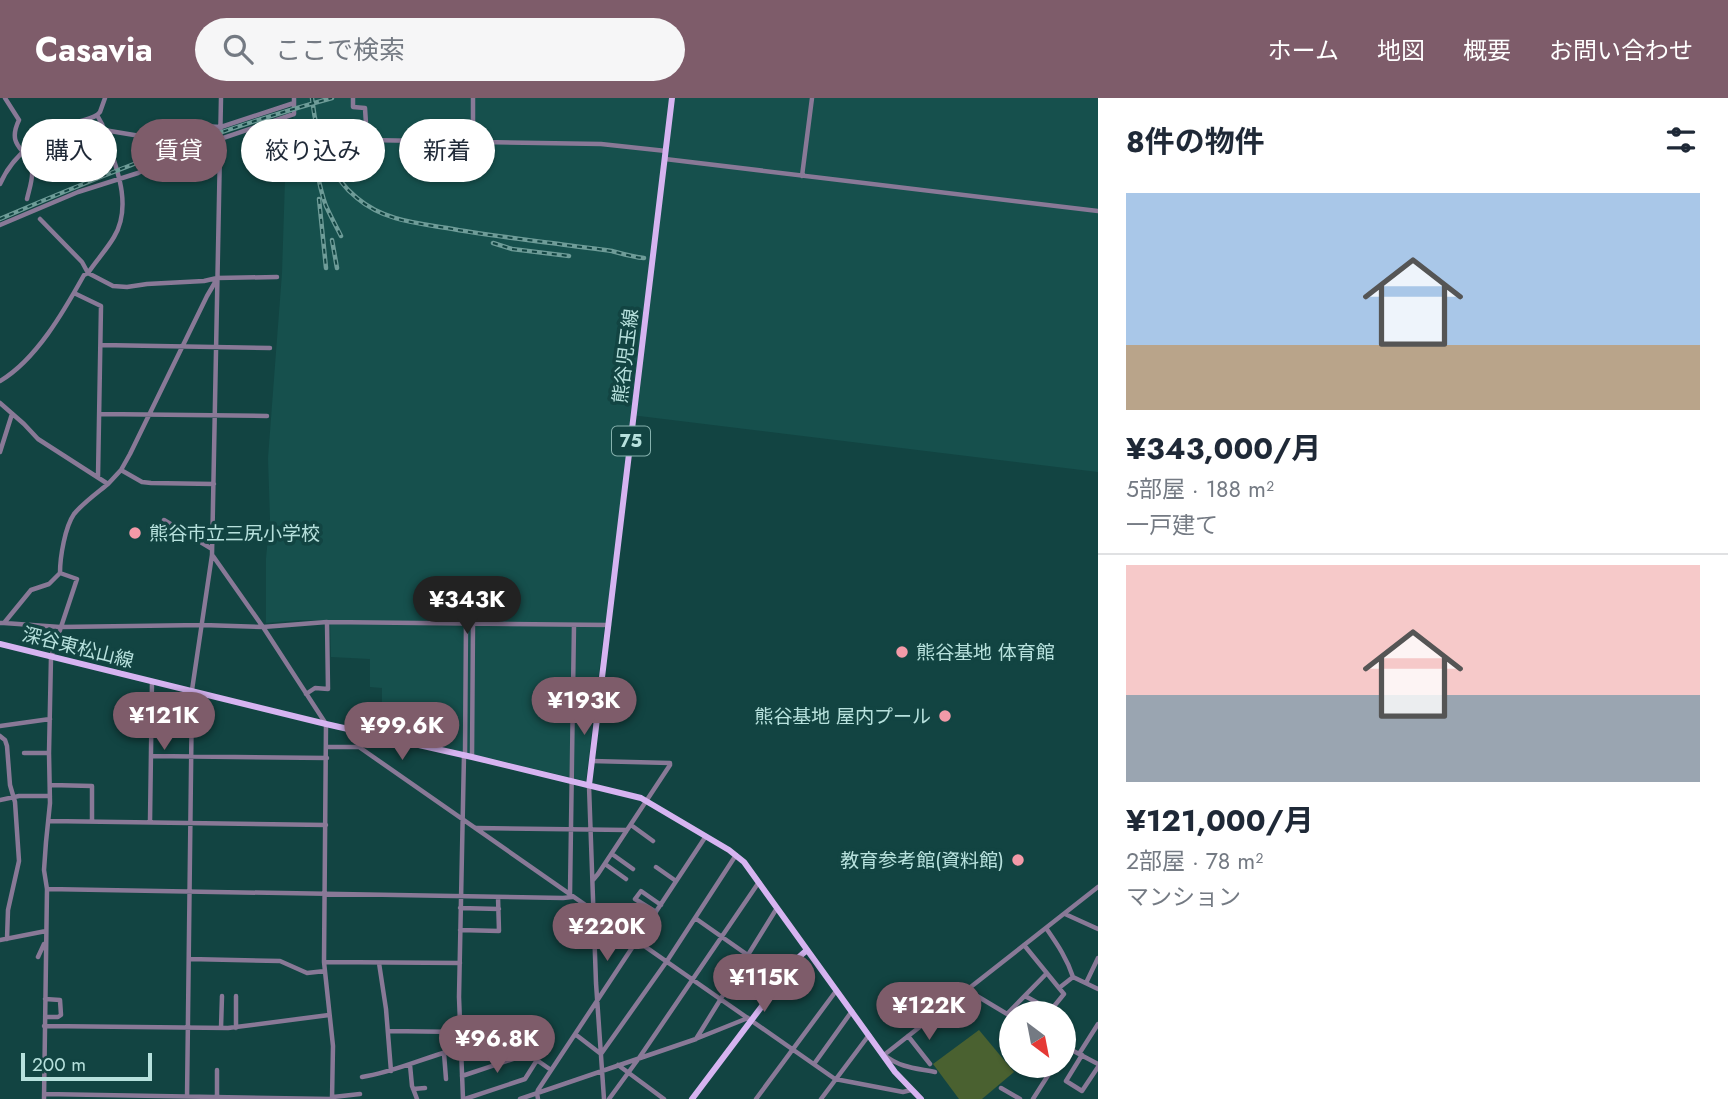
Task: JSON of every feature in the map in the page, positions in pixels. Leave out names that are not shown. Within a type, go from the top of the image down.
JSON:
[{"type":"main road","name":"熊谷児玉線","points":[[589,785],[672,98]]},
{"type":"main road","name":"深谷東松山線","points":[[0,644],[647,801],[744,862],[895,1072],[921,1099]]},
{"type":"main road","points":[[692,1099],[749,1019],[807,950]]},
{"type":"street","points":[[5,98],[19,120],[14,134],[21,150]]},
{"type":"street","points":[[87,119],[97,115],[105,98]]},
{"type":"street","points":[[220,119],[221,98]]},
{"type":"street","points":[[353,98],[353,107],[365,108],[367,140],[399,141]]},
{"type":"street","points":[[473,98],[473,119]]},
{"type":"street","points":[[802,176],[812,98]]},
{"type":"street","points":[[227,124],[294,100],[294,114],[227,137]]},
{"type":"street","points":[[97,115],[99,119]]},
{"type":"street","points":[[495,142],[601,144],[666,150]]},
{"type":"street","points":[[0,184],[21,152]]},
{"type":"street","points":[[665,159],[1098,211]]},
{"type":"street","points":[[0,381],[31,355],[84,275],[113,238],[120,223],[122,209],[117,173]]},
{"type":"street","points":[[0,225],[78,192],[131,176]]},
{"type":"street","points":[[27,199],[30,182]]},
{"type":"street","points":[[187,1098],[192,692],[213,552],[219,182]]},
{"type":"street","points":[[40,219],[82,262],[88,273],[113,286],[217,278],[277,277]]},
{"type":"street","points":[[2,623],[31,590],[49,584],[60,573],[69,523],[75,512],[121,470],[217,278]]},
{"type":"street","points":[[74,293],[101,306],[98,477]]},
{"type":"street","points":[[101,345],[271,348]]},
{"type":"street","points":[[0,403],[38,439],[108,484]]},
{"type":"street","points":[[0,452],[12,414]]},
{"type":"street","points":[[100,414],[267,416]]},
{"type":"street","points":[[121,470],[142,482],[214,484]]},
{"type":"street","points":[[164,520],[213,552],[326,724],[324,962],[333,1048],[332,1097]]},
{"type":"street","points":[[60,573],[77,579],[51,657],[50,796],[44,870],[47,889],[44,1096],[260,1098],[360,1094]]},
{"type":"street","points":[[2,623],[60,627],[262,627],[327,622],[609,625]]},
{"type":"street","points":[[306,694],[315,688],[328,689],[327,622]]},
{"type":"street","points":[[466,623],[467,756]]},
{"type":"street","points":[[473,623],[460,896],[460,1032],[464,1099],[525,1079],[537,1060]]},
{"type":"street","points":[[571,896],[570,781],[574,625]]},
{"type":"street","points":[[150,822],[152,681]]},
{"type":"street","points":[[152,701],[192,692]]},
{"type":"street","points":[[0,726],[50,719]]},
{"type":"street","points":[[0,736],[7,746],[19,866],[8,910],[7,939]]},
{"type":"street","points":[[327,747],[359,747],[835,1079],[903,1092],[912,1091]]},
{"type":"street","points":[[24,753],[49,753]]},
{"type":"street","points":[[151,756],[327,758]]},
{"type":"street","points":[[592,761],[670,762],[647,801],[592,881]]},
{"type":"street","points":[[50,785],[92,786],[92,821]]},
{"type":"street","points":[[589,785],[601,1054],[607,1099]]},
{"type":"street","points":[[0,800],[50,796]]},
{"type":"street","points":[[49,821],[326,825]]},
{"type":"street","points":[[475,828],[629,828],[653,841]]},
{"type":"street","points":[[537,1096],[551,1070],[706,836]]},
{"type":"street","points":[[37,842],[46,842]]},
{"type":"street","points":[[612,854],[633,869]]},
{"type":"street","points":[[601,1054],[667,961],[736,855]]},
{"type":"street","points":[[605,864],[626,879]]},
{"type":"street","points":[[656,867],[676,881]]},
{"type":"street","points":[[607,1099],[629,1073],[760,881]]},
{"type":"street","points":[[936,1072],[896,1064],[884,1055],[1098,887]]},
{"type":"street","points":[[47,889],[571,896]]},
{"type":"street","points":[[656,912],[635,899],[641,891],[661,905]]},
{"type":"street","points":[[460,930],[499,931],[498,897]]},
{"type":"street","points":[[460,908],[499,909]]},
{"type":"street","points":[[697,1038],[778,908]]},
{"type":"street","points":[[1065,914],[1098,929]]},
{"type":"street","points":[[695,918],[782,979]]},
{"type":"street","points":[[1046,928],[1062,951],[1073,977],[1098,989]]},
{"type":"street","points":[[0,940],[46,931]]},
{"type":"street","points":[[38,957],[46,940]]},
{"type":"street","points":[[1024,945],[1064,994],[1051,1010],[1025,996]]},
{"type":"street","points":[[1086,983],[1098,958]]},
{"type":"street","points":[[189,959],[280,961],[307,973],[325,971]]},
{"type":"street","points":[[324,962],[460,963]]},
{"type":"street","points":[[379,963],[391,1071]]},
{"type":"street","points":[[1021,1001],[1047,973]]},
{"type":"street","points":[[1059,988],[1073,977]]},
{"type":"street","points":[[756,1099],[837,990]]},
{"type":"street","points":[[967,990],[999,1009]]},
{"type":"street","points":[[221,1028],[222,996]]},
{"type":"street","points":[[236,996],[236,1028]]},
{"type":"street","points":[[45,999],[61,1002],[61,1015],[45,1017]]},
{"type":"street","points":[[814,1064],[852,1011]]},
{"type":"street","points":[[44,1026],[236,1028],[329,1016]]},
{"type":"street","points":[[520,1099],[537,1096],[602,1070],[749,1019]]},
{"type":"street","points":[[1076,1053],[1080,1055],[1098,1066],[1082,1091],[1066,1081],[1080,1055],[1098,1024]]},
{"type":"street","points":[[388,1031],[460,1032]]},
{"type":"street","points":[[575,1034],[601,1054]]},
{"type":"street","points":[[821,1099],[869,1034]]},
{"type":"street","points":[[908,1036],[930,1064]]},
{"type":"street","points":[[362,1077],[391,1071],[461,1048]]},
{"type":"street","points":[[444,1053],[446,1079]]},
{"type":"street","points":[[462,1076],[525,1055],[531,1056],[551,1070]]},
{"type":"street","points":[[410,1065],[417,1099]]},
{"type":"street","points":[[617,1065],[664,1099]]},
{"type":"street","points":[[217,1070],[217,1097]]},
{"type":"street","points":[[1033,1099],[1046,1078]]},
{"type":"street","points":[[413,1089],[425,1088]]},
{"type":"street","points":[[1001,1088],[1020,1099]]},
{"type":"street","points":[[908,1099],[912,1091]]},
{"type":"shaded area","points":[[296,98],[1098,98],[1098,472],[631,415],[609,621],[605,622],[586,781],[382,733],[382,688],[370,687],[370,659],[331,657],[330,620],[266,623],[266,558],[270,519],[268,458],[282,273],[285,182],[385,182],[385,119],[293,119]]},
{"type":"shaded area","points":[[979,1030],[999,1054],[999,1078],[1007,1078],[982,1099],[959,1099],[933,1064]]},
{"type":"railway","points":[[312,98],[320,140],[338,177],[357,198],[388,216],[489,235],[606,250],[644,258]]},
{"type":"railway","points":[[0,219],[164,152],[332,98]]},
{"type":"railway","points":[[319,182],[326,206],[341,236]]},
{"type":"railway","points":[[319,199],[326,268]]},
{"type":"railway","points":[[332,240],[337,268]]},
{"type":"railway","points":[[493,243],[512,249],[569,256]]},
{"type":"place","name":"熊谷市立三尻小学校","points":[[135,533]]},
{"type":"place","name":"熊谷基地 体育館","points":[[902,652]]},
{"type":"place","name":"熊谷基地 屋内プール","points":[[945,716]]},
{"type":"place","name":"教育参考館(資料館)","points":[[1018,860]]}]
